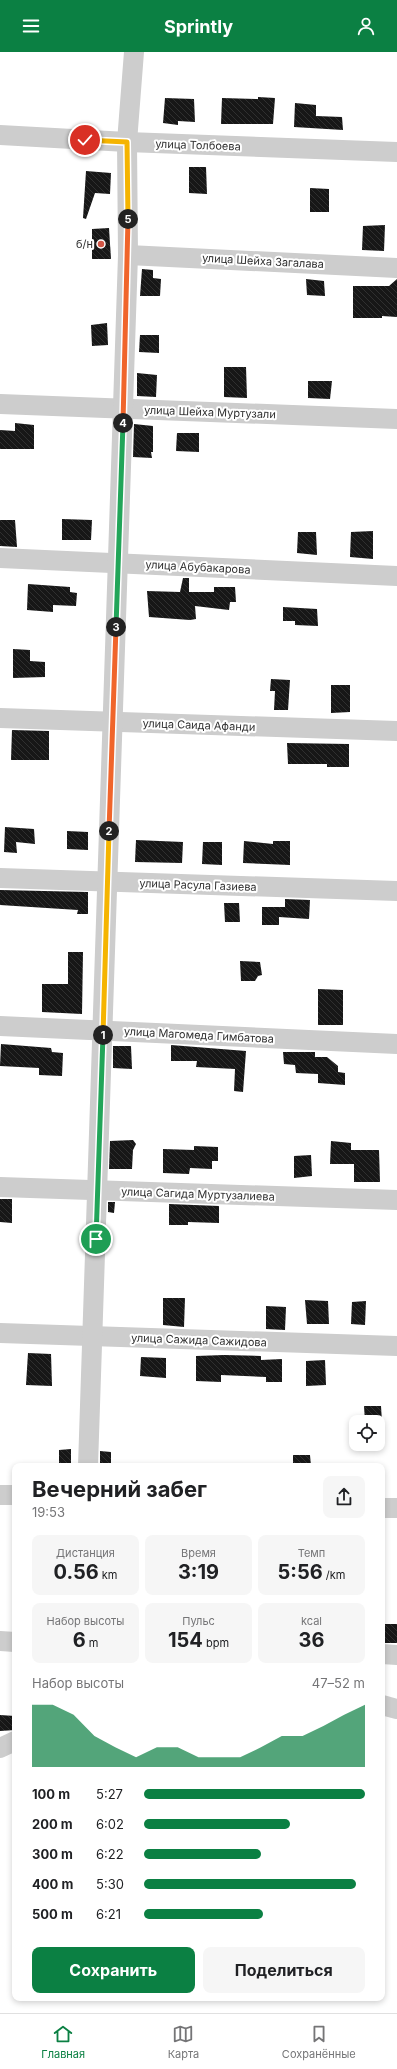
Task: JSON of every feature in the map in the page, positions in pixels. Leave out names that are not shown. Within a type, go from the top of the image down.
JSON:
[{"type":"street","points":[[88,1463],[128,255],[127,142],[134,52]]},
{"type":"street","name":"улица Толбоева","points":[[0,135],[127,142],[397,152]]},
{"type":"street","name":"улица Шейха Загалава","points":[[128,255],[397,268]]},
{"type":"street","name":"улица Шейха Муртузали","points":[[0,404],[397,419]]},
{"type":"street","name":"улица Абубакарова","points":[[0,558],[397,576]]},
{"type":"street","name":"улица Саида Афанди","points":[[0,718],[397,731]]},
{"type":"street","name":"улица Расула Газиева","points":[[0,878],[397,891]]},
{"type":"street","name":"улица Магомеда Гимбатова","points":[[0,1026],[397,1044]]},
{"type":"street","name":"улица Сагида Муртузалиева","points":[[0,1187],[397,1200]]},
{"type":"street","name":"улица Сажида Сажидова","points":[[0,1333],[397,1346]]},
{"type":"street","points":[[0,1495],[12,1495]]},
{"type":"street","points":[[385,1508],[397,1508]]},
{"type":"street","points":[[0,1641],[12,1642]]},
{"type":"street","points":[[385,1654],[397,1655]]},
{"type":"street","points":[[385,1706],[397,1709]]},
{"type":"street","points":[[0,1748],[12,1742]]},
{"type":"building","points":[[258,97],[275,98],[273,124],[221,124],[222,98],[258,99]]},
{"type":"building","points":[[165,98],[194,99],[195,122],[178,121],[178,125],[163,123]]},
{"type":"building","points":[[295,103],[316,105],[316,116],[342,117],[343,130],[294,127]]},
{"type":"building","points":[[189,167],[206,167],[207,194],[189,193]]},
{"type":"building","points":[[86,171],[111,173],[110,194],[95,193],[86,219],[83,218]]},
{"type":"building","points":[[310,188],[329,189],[329,212],[310,212]]},
{"type":"building","points":[[385,225],[384,251],[362,250],[363,226]]},
{"type":"building","name":"б/н","points":[[109,228],[111,259],[92,259],[92,229]]},
{"type":"building","points":[[142,269],[153,270],[153,278],[161,279],[160,296],[140,296]]},
{"type":"building","points":[[306,279],[324,281],[325,296],[307,295]]},
{"type":"building","points":[[397,279],[397,317],[382,316],[382,318],[353,318],[353,286],[389,286]]},
{"type":"building","points":[[107,323],[108,345],[92,346],[91,325]]},
{"type":"building","points":[[140,335],[159,335],[159,353],[139,352]]},
{"type":"building","points":[[224,367],[246,367],[247,398],[224,397]]},
{"type":"building","points":[[137,373],[157,375],[156,397],[137,396]]},
{"type":"building","points":[[308,381],[332,381],[330,399],[308,398]]},
{"type":"building","points":[[15,423],[34,425],[34,449],[0,449],[0,430],[15,431]]},
{"type":"building","points":[[134,424],[153,426],[152,458],[133,457]]},
{"type":"building","points":[[177,433],[199,433],[199,452],[176,451]]},
{"type":"building","points":[[62,519],[92,520],[91,540],[62,540]]},
{"type":"building","points":[[0,520],[15,520],[17,547],[0,546]]},
{"type":"building","points":[[373,531],[373,559],[350,557],[351,532]]},
{"type":"building","points":[[298,532],[316,532],[317,555],[297,553]]},
{"type":"building","points":[[183,578],[189,578],[189,592],[214,592],[214,587],[235,587],[236,602],[230,602],[229,610],[195,606],[196,619],[190,620],[149,617],[147,591],[180,592]]},
{"type":"building","points":[[28,584],[70,587],[70,592],[77,593],[76,606],[53,605],[53,612],[27,610]]},
{"type":"building","points":[[283,607],[317,609],[318,626],[295,625],[295,621],[283,621]]},
{"type":"building","points":[[13,649],[30,650],[30,661],[45,662],[45,677],[13,678]]},
{"type":"building","points":[[271,679],[290,680],[288,710],[274,710],[275,691],[270,691]]},
{"type":"building","points":[[331,685],[350,685],[350,712],[331,713]]},
{"type":"building","points":[[12,730],[49,731],[49,760],[11,760]]},
{"type":"building","points":[[287,743],[349,744],[349,767],[327,767],[327,764],[288,764]]},
{"type":"building","points":[[5,827],[34,829],[35,844],[16,842],[17,853],[4,852]]},
{"type":"building","points":[[67,831],[88,832],[88,850],[67,849]]},
{"type":"building","points":[[136,840],[183,842],[182,863],[135,862]]},
{"type":"building","points":[[244,841],[273,844],[273,841],[290,841],[290,865],[243,863]]},
{"type":"building","points":[[203,842],[222,842],[222,865],[202,864]]},
{"type":"building","points":[[0,890],[88,892],[88,914],[77,914],[78,910],[0,905]]},
{"type":"building","points":[[285,899],[310,900],[309,919],[279,917],[279,925],[262,925],[262,907],[285,907]]},
{"type":"building","points":[[224,903],[239,903],[240,922],[225,922]]},
{"type":"building","points":[[68,952],[83,952],[82,1014],[42,1012],[42,984],[68,984]]},
{"type":"building","points":[[240,961],[260,962],[262,975],[258,976],[255,981],[241,981]]},
{"type":"building","points":[[318,989],[343,990],[343,1025],[318,1025]]},
{"type":"building","points":[[1,1044],[51,1048],[52,1052],[63,1053],[62,1076],[39,1075],[39,1068],[0,1066]]},
{"type":"building","points":[[171,1045],[246,1051],[243,1092],[234,1091],[235,1069],[196,1067],[197,1061],[171,1061]]},
{"type":"building","points":[[113,1046],[131,1046],[132,1069],[113,1068]]},
{"type":"building","points":[[283,1052],[315,1052],[315,1057],[327,1057],[338,1066],[338,1072],[345,1073],[345,1085],[318,1083],[318,1074],[296,1073],[295,1065],[284,1064]]},
{"type":"building","points":[[133,1140],[136,1144],[133,1150],[132,1169],[109,1169],[110,1141]]},
{"type":"building","points":[[331,1141],[351,1143],[351,1150],[379,1150],[380,1182],[354,1182],[354,1164],[330,1164]]},
{"type":"building","points":[[194,1146],[218,1147],[218,1161],[212,1161],[212,1169],[190,1168],[189,1174],[163,1173],[163,1149],[194,1150]]},
{"type":"building","points":[[311,1155],[312,1176],[294,1178],[294,1156]]},
{"type":"building","points":[[0,1199],[12,1199],[12,1223],[0,1222]]},
{"type":"building","points":[[108,1202],[115,1202],[114,1213],[108,1212]]},
{"type":"building","points":[[169,1204],[219,1206],[219,1223],[188,1222],[188,1225],[169,1225]]},
{"type":"building","points":[[163,1298],[185,1298],[184,1327],[163,1325]]},
{"type":"building","points":[[305,1300],[328,1301],[329,1324],[307,1324]]},
{"type":"building","points":[[366,1301],[365,1325],[351,1324],[352,1302]]},
{"type":"building","points":[[266,1306],[286,1307],[285,1330],[266,1329]]},
{"type":"building","points":[[28,1353],[51,1354],[52,1386],[26,1385]]},
{"type":"building","points":[[196,1356],[261,1356],[261,1360],[282,1359],[282,1382],[266,1382],[266,1377],[221,1375],[221,1382],[196,1381]]},
{"type":"building","points":[[141,1357],[166,1358],[166,1378],[140,1376]]},
{"type":"building","points":[[325,1360],[326,1385],[306,1386],[306,1361]]},
{"type":"building","points":[[364,1406],[381,1406],[382,1415],[365,1415]]},
{"type":"building","points":[[71,1449],[71,1463],[59,1463],[59,1450]]},
{"type":"building","points":[[100,1451],[111,1452],[111,1463],[100,1463]]},
{"type":"building","points":[[293,1455],[310,1455],[311,1463],[293,1463]]},
{"type":"building","points":[[385,1624],[397,1624],[397,1643],[385,1643]]},
{"type":"building","points":[[0,1715],[12,1716],[12,1730],[0,1731]]},
{"type":"place","name":"б/н","points":[[101,244]]},
{"type":"route","points":[[85,140],[127,142],[128,255],[96,1239]]}]
